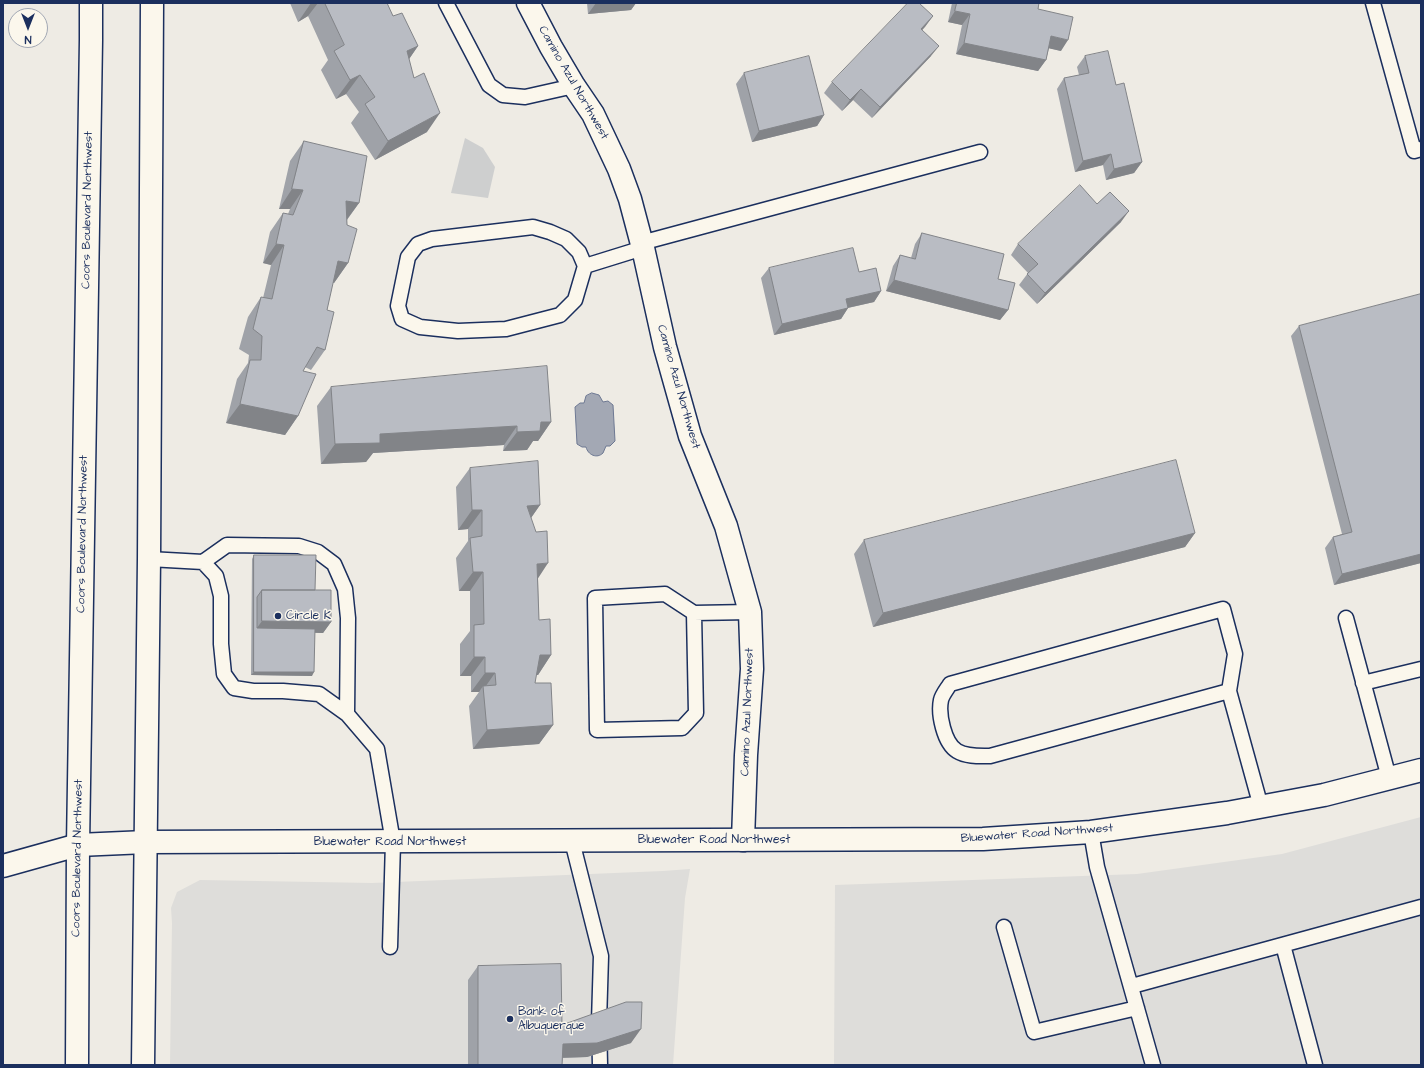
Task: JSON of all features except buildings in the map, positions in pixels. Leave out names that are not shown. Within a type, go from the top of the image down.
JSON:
[{"type":"street","name":"Coors Boulevard Northwest","points":[[77,1065],[78,845],[91,3]]},
{"type":"street","points":[[143,1065],[149,559],[152,3]]},
{"type":"street","name":"Camino Azul Northwest","points":[[528,3],[551,47],[574,86],[593,114],[619,169],[630,199],[665,347],[690,436],[726,526],[750,612],[752,669],[746,755],[743,840]]},
{"type":"street","name":"Bluewater Road Northwest","points":[[3,866],[78,845],[146,842],[983,840],[1091,832],[1227,813],[1324,795],[1421,770]]},
{"type":"lane","points":[[446,3],[489,85],[503,95],[525,97],[574,86]]},
{"type":"lane","points":[[1373,3],[1414,152],[1421,149]]},
{"type":"lane","points":[[585,266],[642,245],[980,152]]},
{"type":"lane","points":[[533,227],[566,239],[579,252],[585,266],[575,300],[560,316],[506,329],[458,331],[420,327],[402,319],[398,306],[408,257],[418,244],[432,239],[533,227]]},
{"type":"lane","points":[[149,559],[203,562],[227,545],[299,546],[318,552],[334,564],[345,589],[348,618],[347,714]]},
{"type":"lane","points":[[203,562],[216,576],[221,596],[221,644],[224,674],[234,688],[253,691],[283,691],[319,694],[347,714],[377,749],[393,842],[390,947]]},
{"type":"lane","points":[[694,613],[696,713],[682,728],[597,730],[595,598],[665,594],[694,613],[750,612]]},
{"type":"lane","points":[[1229,691],[990,756],[973,756],[957,751],[947,740],[940,718],[941,700],[950,684],[1222,609],[1235,654],[1229,691],[1261,807]]},
{"type":"lane","points":[[1346,618],[1389,778]]},
{"type":"lane","points":[[1363,683],[1421,669]]},
{"type":"lane","points":[[1091,832],[1098,867],[1153,1065]]},
{"type":"lane","points":[[572,841],[601,956],[599,1022],[600,1065]]},
{"type":"lane","points":[[1132,986],[1421,907]]},
{"type":"lane","points":[[1004,927],[1034,1032],[1137,1008]]},
{"type":"lane","points":[[1283,945],[1315,1065]]},
{"type":"shaded area","points":[[465,138],[483,148],[495,167],[488,198],[451,193]]},
{"type":"shaded area","points":[[592,393],[599,395],[603,402],[608,401],[613,405],[615,441],[610,446],[606,446],[603,453],[598,456],[591,454],[586,447],[582,447],[577,444],[575,407],[580,403],[584,403],[586,396]]},
{"type":"shaded area","points":[[1421,817],[1421,1065],[834,1065],[835,885],[1137,874],[1282,854]]},
{"type":"shaded area","points":[[690,869],[685,898],[673,1065],[170,1065],[171,908],[177,892],[200,880],[372,883]]},
{"type":"place","name":"Circle K","points":[[278,616]]},
{"type":"place","name":"Bank of Albuquerque","points":[[510,1019]]}]
